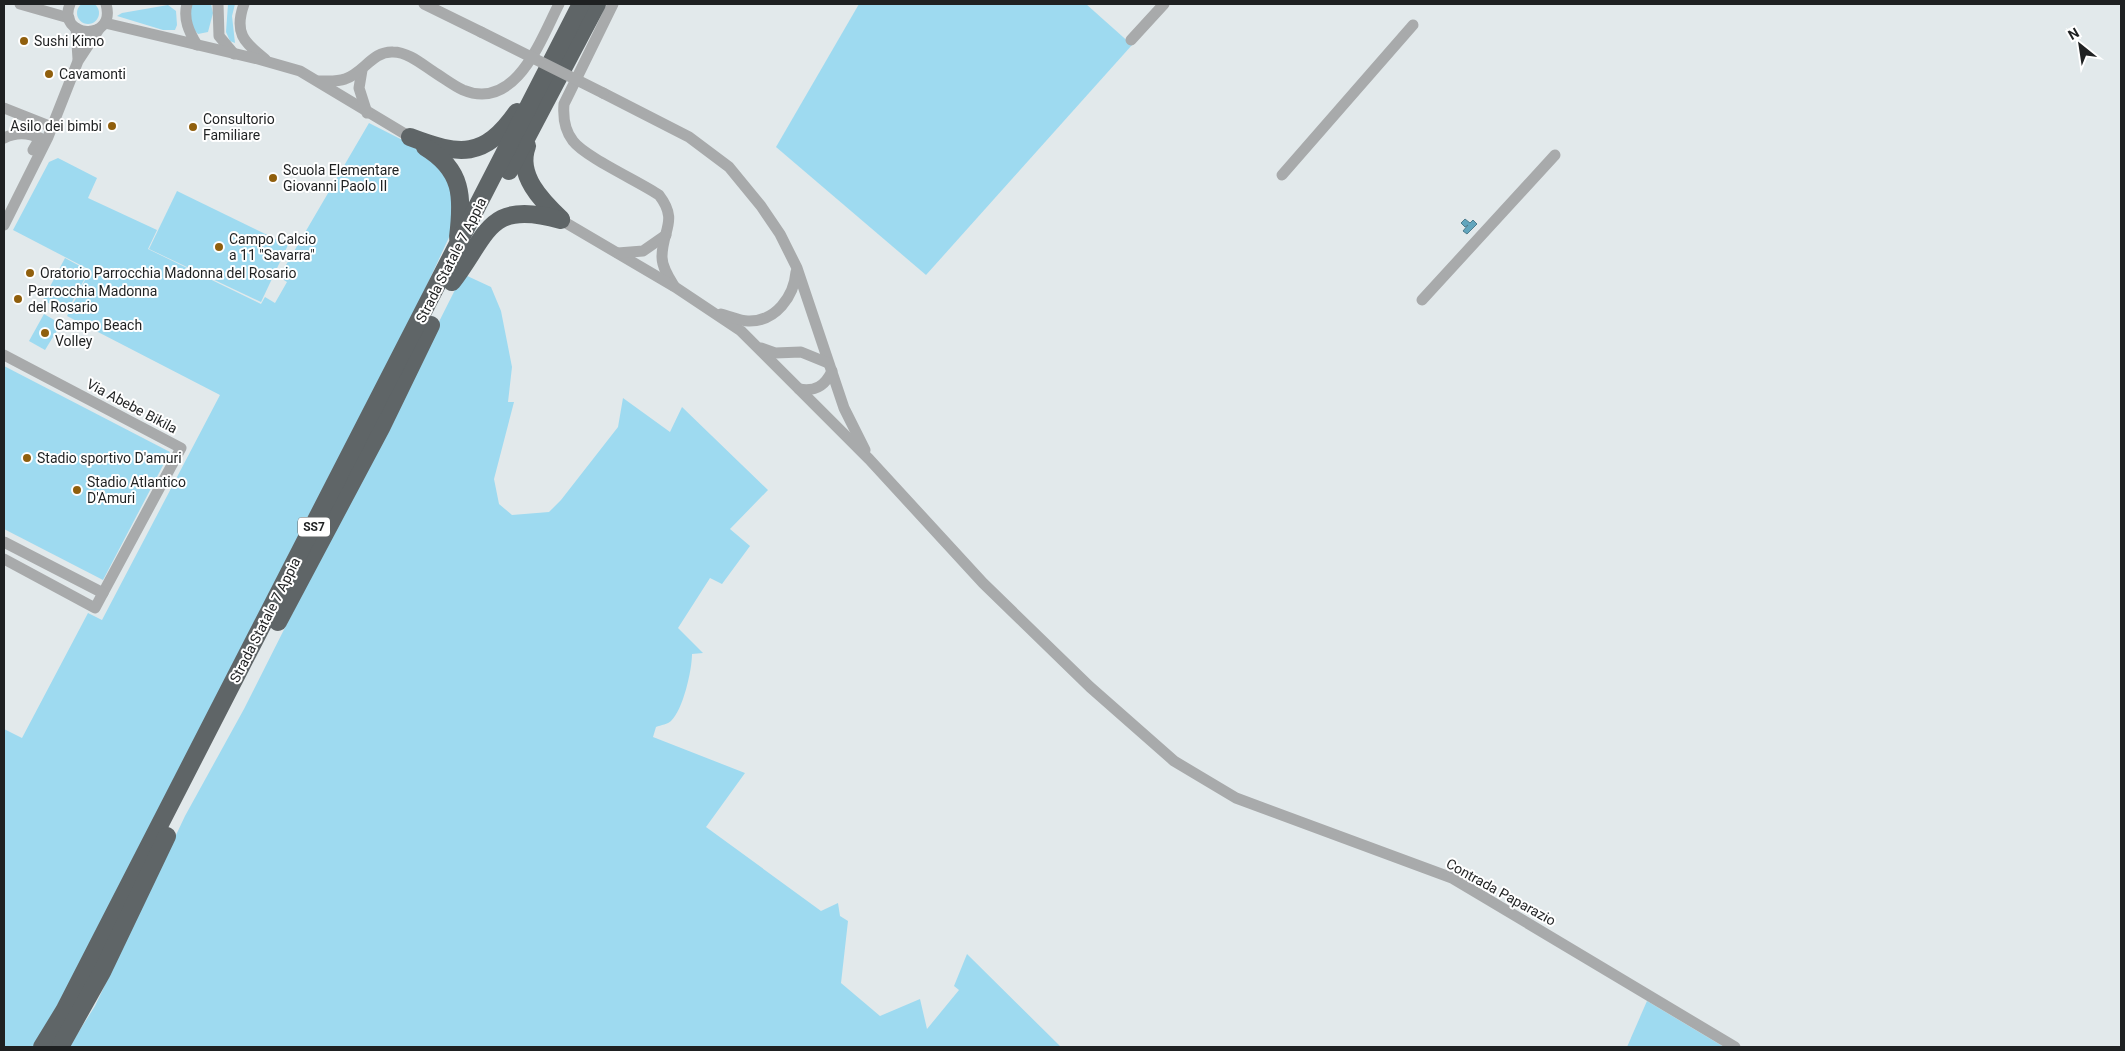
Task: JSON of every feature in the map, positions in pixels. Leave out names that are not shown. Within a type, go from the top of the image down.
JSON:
[{"type":"highway","name":"Strada Statale 7 Appia","points":[[42,1047],[64,1012],[581,4]]},
{"type":"highway","name":"Strada Statale 7 Appia","points":[[60,1047],[102,972],[187,794],[381,428],[452,282],[597,4]]},
{"type":"highway","points":[[410,138],[454,151],[469,151],[483,145],[494,139],[506,127],[543,77]]},
{"type":"highway","points":[[543,106],[525,151],[525,168],[531,185],[542,202],[561,220]]},
{"type":"highway","points":[[410,138],[445,162],[460,190],[462,207],[457,249]]},
{"type":"highway","points":[[452,282],[464,267],[479,239],[499,220],[526,213],[561,220]]},
{"type":"street","points":[[20,4],[69,18],[76,28],[78,61]]},
{"type":"street","points":[[69,18],[70,4]]},
{"type":"street","points":[[4,225],[50,132],[78,61],[102,26],[108,10],[106,4]]},
{"type":"street","points":[[187,4],[186,20],[189,32],[197,45]]},
{"type":"street","points":[[219,4],[218,30],[225,46],[234,54]]},
{"type":"street","points":[[244,4],[240,16],[240,30],[248,46],[269,62]]},
{"type":"street","points":[[424,4],[689,137],[729,167],[780,234],[797,268],[844,408],[869,458]]},
{"type":"street","points":[[343,98],[357,76],[377,56],[394,52],[406,54],[464,91],[489,93],[504,88],[524,71],[559,4]]},
{"type":"street","points":[[613,4],[564,104],[563,115],[573,142],[588,154],[659,194],[669,211],[670,222],[667,234],[644,270]]},
{"type":"street","points":[[1131,40],[1164,4]]},
{"type":"street","points":[[1282,176],[1413,25]]},
{"type":"street","points":[[76,28],[91,32],[102,26],[197,45],[300,71],[410,138]]},
{"type":"street","points":[[197,45],[218,30]]},
{"type":"street","points":[[317,81],[338,81],[357,76]]},
{"type":"street","points":[[357,76],[360,96],[368,113]]},
{"type":"street","points":[[4,108],[50,132]]},
{"type":"street","points":[[4,131],[16,128],[50,132]]},
{"type":"street","points":[[4,138],[24,133],[40,138],[4,208]]},
{"type":"street","points":[[1422,300],[1555,155]]},
{"type":"street","points":[[561,220],[715,312],[757,347],[869,458]]},
{"type":"street","points":[[616,253],[643,251],[660,247]]},
{"type":"street","points":[[660,247],[662,260],[675,287]]},
{"type":"street","points":[[715,312],[748,321],[765,318],[779,309],[790,297],[795,284],[797,268]]},
{"type":"street","points":[[757,347],[775,353],[801,352],[830,367]]},
{"type":"street","name":"Via Abebe Bikila","points":[[4,355],[181,448],[103,593]]},
{"type":"street","points":[[799,389],[816,389],[828,379],[830,367]]},
{"type":"street","name":"Contrada Paparazio","points":[[869,458],[983,583],[1090,687],[1174,761],[1236,798],[1452,878],[1735,1047]]},
{"type":"street","points":[[4,542],[103,593],[95,608],[4,559]]},
{"type":"street","points":[[16,566],[23,552]]},
{"type":"shaded area","points":[[88,2],[96,5],[99,13],[96,21],[88,24],[80,21],[77,13],[80,5]]},
{"type":"shaded area","points":[[191,4],[211,4],[213,13],[208,32],[198,34],[191,27]]},
{"type":"shaded area","points":[[228,4],[235,4],[232,16],[235,43],[230,41],[226,32]]},
{"type":"shaded area","points":[[859,4],[1086,4],[1132,45],[926,275],[776,147]]},
{"type":"shaded area","points":[[168,5],[176,11],[177,25],[175,30],[163,30],[117,16],[122,13]]},
{"type":"shaded area","points":[[369,123],[436,157],[456,187],[457,220],[379,389],[190,756],[35,1047],[4,1047],[4,729],[22,738],[88,613],[102,620],[220,395],[67,316],[90,270],[13,230],[49,162],[58,158],[97,178],[88,198],[157,230],[148,249],[261,304],[265,297],[275,303],[287,282],[279,277]]},
{"type":"shaded area","name":"Campo Calcio a 11 \"Savarra\"","points":[[177,191],[288,245],[261,302],[149,249]]},
{"type":"shaded area","points":[[1465,219],[1470,223],[1473,220],[1477,224],[1467,234],[1463,231],[1468,225],[1465,227],[1461,223]]},
{"type":"shaded area","points":[[65,258],[89,271],[66,313],[43,300]]},
{"type":"shaded area","points":[[463,274],[491,287],[501,311],[512,367],[508,402],[514,402],[494,479],[499,504],[512,515],[549,512],[561,500],[618,427],[623,398],[670,432],[682,407],[768,490],[730,529],[750,546],[722,584],[710,578],[678,628],[703,653],[692,654],[689,679],[679,708],[671,721],[656,727],[653,737],[745,773],[706,827],[821,911],[838,903],[840,916],[848,921],[841,983],[880,1016],[920,999],[927,1029],[959,990],[954,986],[967,954],[1061,1047],[69,1047],[95,1006],[185,816],[244,709]]},
{"type":"shaded area","name":"Campo Beach Volley","points":[[44,314],[61,324],[45,350],[29,341]]},
{"type":"shaded area","name":"Stadio Atlantico D'Amuri","points":[[4,366],[170,452],[103,580],[4,529]]},
{"type":"shaded area","points":[[1647,1001],[1724,1047],[1627,1047]]},
{"type":"place","name":"Sushi Kimo","points":[[24,41]]},
{"type":"place","name":"Cavamonti","points":[[49,74]]},
{"type":"place","name":"Asilo dei bimbi","points":[[112,126]]},
{"type":"place","name":"Consultorio Familiare","points":[[193,127]]},
{"type":"place","name":"Scuola Elementare Giovanni Paolo II","points":[[273,178]]},
{"type":"place","name":"Campo Calcio a 11 \"Savarra\"","points":[[219,247]]},
{"type":"place","name":"Oratorio Parrocchia Madonna del Rosario","points":[[30,273]]},
{"type":"place","name":"Parrocchia Madonna del Rosario","points":[[18,299]]},
{"type":"place","name":"Campo Beach Volley","points":[[45,333]]},
{"type":"place","name":"Stadio sportivo D'amuri","points":[[27,458]]},
{"type":"place","name":"Stadio Atlantico D'Amuri","points":[[77,490]]}]
